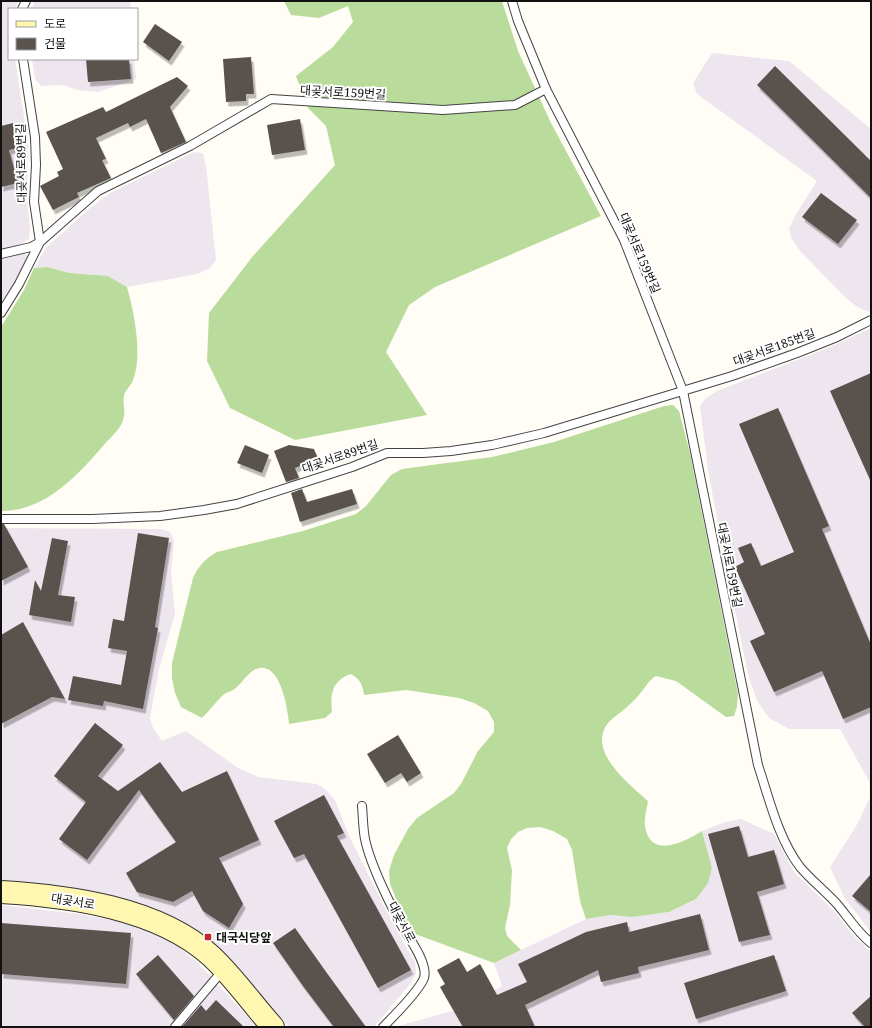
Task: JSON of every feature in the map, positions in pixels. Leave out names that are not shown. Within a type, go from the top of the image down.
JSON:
[{"type":"street","name":"대곶서로","points":[[1,892],[83,902],[135,913],[174,929],[210,956],[273,1027]]},
{"type":"lane","points":[[512,1],[518,22],[546,89]]},
{"type":"lane","name":"대곶서로89번길","points":[[23,60],[35,137],[36,165],[34,202],[40,242]]},
{"type":"lane","name":"대곶서로159번길","points":[[40,242],[98,191],[190,146],[272,99],[443,110],[515,105],[546,89],[624,240],[683,391],[758,765],[776,819],[791,852],[801,867],[871,943]]},
{"type":"lane","points":[[1,254],[31,247],[40,242]]},
{"type":"lane","points":[[1,313],[19,284],[40,242]]},
{"type":"lane","name":"대곶서로185번길","points":[[683,391],[796,353],[837,337],[871,320]]},
{"type":"lane","name":"대곶서로89번길","points":[[1,519],[92,519],[160,516],[237,504],[352,467],[387,452],[423,453],[492,445],[544,433],[683,391]]},
{"type":"lane","name":"대곶서로","points":[[362,806],[365,839],[374,864],[398,918],[415,948],[423,966],[424,977],[418,987],[383,1027]]},
{"type":"lane","points":[[175,1027],[223,970]]},
{"type":"shaded area","points":[[1,1],[18,1],[15,8],[8,8],[8,60],[15,60],[28,142],[27,200],[30,228],[29,239],[19,245],[1,249]]},
{"type":"shaded area","points":[[35,1],[130,1],[131,8],[32,8]]},
{"type":"shaded area","points":[[712,53],[789,61],[871,129],[871,311],[869,312],[859,308],[848,300],[800,251],[791,238],[789,228],[817,181],[697,94],[693,83]]},
{"type":"shaded area","points":[[32,60],[134,60],[136,79],[98,92],[77,90],[64,85],[41,86],[35,79]]},
{"type":"shaded area","points":[[194,152],[203,153],[206,166],[216,260],[210,268],[197,274],[127,287],[108,276],[70,273],[47,267],[34,268],[46,248],[90,208],[110,193]]},
{"type":"shaded area","points":[[25,253],[28,258],[1,306],[1,259]]},
{"type":"shaded area","points":[[871,328],[871,932],[845,899],[830,867],[858,823],[870,797],[869,781],[840,729],[789,729],[769,718],[757,701],[749,678],[725,562],[708,470],[700,406],[706,398],[719,390],[828,348]]},
{"type":"shaded area","points":[[1,528],[161,529],[170,532],[174,540],[171,572],[175,614],[159,669],[150,718],[153,728],[162,741],[186,731],[238,768],[258,777],[317,784],[325,789],[335,800],[350,838],[392,922],[415,962],[416,973],[411,983],[374,1027],[289,1027],[230,959],[201,934],[179,920],[151,907],[88,894],[1,883]]},
{"type":"shaded area","points":[[741,819],[774,834],[794,872],[833,910],[855,937],[871,952],[871,1027],[395,1027],[462,1008],[502,986],[494,963],[586,919],[610,915],[632,917],[669,912],[696,899],[712,868],[702,831],[725,822]]},
{"type":"shaded area","points":[[1,905],[79,914],[134,924],[158,933],[179,947],[198,963],[257,1027],[1,1027]]},
{"type":"green space","points":[[284,1],[502,1],[518,51],[551,123],[601,216],[435,287],[409,305],[386,352],[427,415],[295,440],[230,408],[207,361],[209,313],[253,256],[335,165],[326,126],[308,108],[296,76],[333,47],[353,22],[348,6],[319,18],[291,15]]},
{"type":"green space","points":[[47,267],[70,273],[108,276],[127,287],[135,321],[137,346],[136,370],[132,382],[124,396],[124,415],[122,423],[116,432],[82,469],[45,499],[32,505],[1,511],[1,327],[24,290],[34,268]]},
{"type":"green space","points":[[673,405],[679,411],[690,453],[738,694],[737,707],[734,716],[726,717],[676,681],[656,676],[624,710],[608,723],[604,730],[602,740],[604,750],[616,770],[648,801],[645,826],[648,836],[653,843],[669,845],[686,840],[702,831],[712,868],[708,883],[696,899],[669,912],[632,917],[610,915],[586,919],[580,901],[572,850],[567,839],[553,831],[540,827],[527,828],[518,832],[511,839],[507,848],[512,870],[510,905],[505,928],[507,936],[521,950],[494,963],[415,934],[403,915],[390,884],[389,871],[394,855],[408,829],[417,818],[454,793],[461,784],[478,751],[494,732],[494,722],[488,711],[474,703],[459,698],[406,690],[364,695],[363,688],[357,678],[351,674],[336,684],[331,700],[332,712],[325,718],[289,724],[285,699],[278,681],[267,669],[260,668],[256,669],[247,676],[240,685],[223,695],[202,718],[181,707],[175,693],[172,678],[172,663],[193,578],[203,563],[217,552],[303,531],[356,514],[366,506],[391,475],[402,469],[492,457],[554,442],[664,406]]},
{"type":"building","points":[[155,24],[182,42],[169,61],[143,42]]},
{"type":"building","points":[[251,57],[254,94],[246,94],[246,101],[226,102],[223,59]]},
{"type":"building","points":[[86,60],[129,60],[131,79],[88,82]]},
{"type":"building","points":[[775,66],[871,161],[871,198],[757,85]]},
{"type":"building","points":[[177,77],[188,86],[170,107],[186,142],[161,153],[146,119],[130,127],[128,123],[96,138],[106,159],[102,160],[111,178],[77,193],[79,197],[53,210],[40,186],[59,176],[57,172],[63,169],[46,132],[103,107],[106,112]]},
{"type":"building","points":[[300,119],[305,150],[272,155],[267,125]]},
{"type":"building","points":[[13,123],[19,148],[9,150],[18,183],[1,187],[1,126]]},
{"type":"building","points":[[821,193],[857,220],[838,244],[802,217]]},
{"type":"building","points":[[871,373],[871,482],[830,391]]},
{"type":"building","points":[[778,408],[829,526],[822,529],[871,645],[871,707],[843,719],[822,671],[774,692],[750,641],[765,634],[735,567],[744,562],[738,548],[751,543],[761,566],[794,552],[739,424]]},
{"type":"building","points":[[245,445],[269,455],[262,473],[237,463]]},
{"type":"building","points":[[289,445],[314,449],[318,459],[295,468],[299,478],[286,482],[274,451]]},
{"type":"building","points":[[302,489],[307,502],[352,489],[357,504],[300,522],[291,493]]},
{"type":"building","points":[[1,524],[4,524],[28,567],[1,581]]},
{"type":"building","points":[[138,533],[169,538],[155,627],[158,628],[143,709],[104,701],[103,706],[68,700],[73,676],[121,685],[127,651],[108,648],[113,619],[124,621]]},
{"type":"building","points":[[52,538],[68,541],[58,595],[75,597],[71,622],[29,615],[35,580],[41,591]]},
{"type":"building","points":[[23,622],[65,699],[52,697],[1,724],[1,635]]},
{"type":"building","points":[[95,723],[123,745],[98,776],[118,791],[160,762],[182,792],[227,771],[259,840],[219,858],[243,904],[229,928],[203,911],[192,891],[173,902],[137,892],[126,873],[176,842],[139,790],[87,860],[59,839],[86,802],[54,776]]},
{"type":"building","points":[[398,735],[421,773],[407,782],[401,773],[385,783],[367,754]]},
{"type":"building","points":[[324,795],[344,833],[337,836],[411,970],[378,988],[304,854],[294,858],[274,821]]},
{"type":"building","points":[[739,826],[748,857],[774,850],[784,884],[757,892],[770,935],[739,942],[708,834]]},
{"type":"building","points":[[871,874],[871,912],[852,896]]},
{"type":"building","points":[[700,914],[709,950],[638,967],[639,973],[601,982],[598,970],[525,1005],[535,1027],[463,1027],[440,987],[445,984],[437,970],[459,958],[467,972],[480,964],[497,995],[527,982],[518,964],[586,932],[627,922],[629,932]]},
{"type":"building","points":[[1,923],[131,933],[126,984],[1,974]]},
{"type":"building","points":[[295,928],[366,1027],[334,1027],[303,986],[273,943]]},
{"type":"building","points":[[158,955],[194,996],[174,1020],[136,974]]},
{"type":"building","points":[[774,955],[786,991],[696,1019],[684,983]]},
{"type":"building","points":[[871,996],[871,1027],[865,1027],[852,1013]]},
{"type":"building","points":[[216,1000],[244,1027],[182,1027],[201,1005],[206,1011]]},
{"type":"place","name":"대국식당앞","points":[[208,937]]}]
